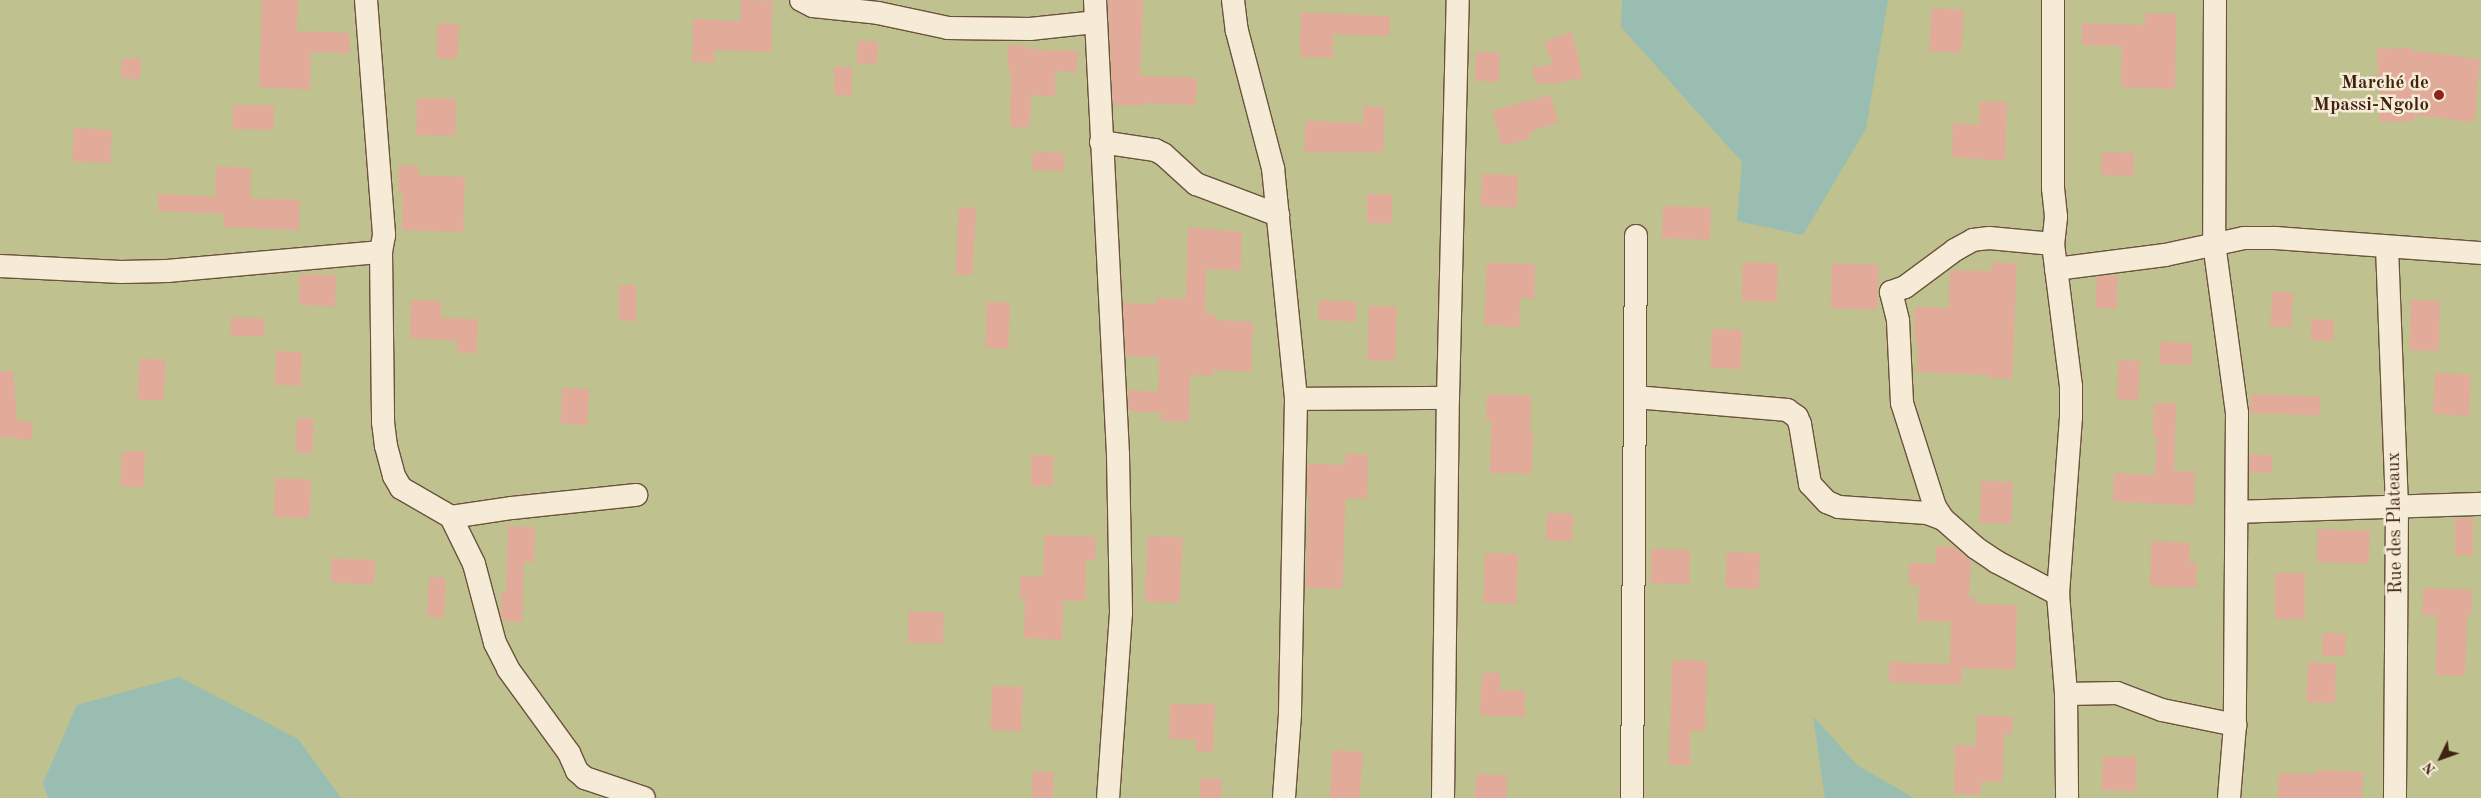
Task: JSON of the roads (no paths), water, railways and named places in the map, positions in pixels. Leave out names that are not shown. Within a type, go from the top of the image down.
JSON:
[{"type":"street","points":[[366,0],[384,234],[381,252],[383,422],[386,446],[400,488],[451,517],[474,564],[495,643],[508,669],[569,753],[577,771],[585,778],[644,798]]},
{"type":"street","points":[[801,0],[813,6],[878,13],[948,28],[1030,29],[1095,11],[1118,455],[1121,613],[1108,798]]},
{"type":"street","points":[[1233,0],[1238,31],[1273,168],[1296,399],[1290,714],[1284,798]]},
{"type":"street","points":[[1443,798],[1448,398],[1458,0]]},
{"type":"street","points":[[2052,0],[2052,188],[2056,217],[2053,244],[2071,386],[2071,417],[2058,594],[2066,694],[2066,798]]},
{"type":"street","points":[[2215,0],[2214,243],[2237,413],[2236,724],[2229,798]]},
{"type":"street","points":[[1101,142],[1155,150],[1163,154],[1196,184],[1278,215]]},
{"type":"street","points":[[1632,798],[1636,236]]},
{"type":"street","points":[[2053,244],[1989,238],[1973,240],[1955,250],[1905,287],[1891,292],[1898,321],[1902,402],[1934,507],[1943,519],[1976,548],[1997,562],[2058,594]]},
{"type":"street","points":[[2056,269],[2165,255],[2244,238],[2276,238],[2481,252]]},
{"type":"street","name":"Rue des Plateaux","points":[[2387,247],[2398,506],[2395,798]]},
{"type":"street","points":[[0,266],[140,272],[381,252]]},
{"type":"street","points":[[1635,397],[1787,410],[1797,417],[1800,424],[1810,484],[1826,502],[1839,507],[1927,513],[1943,519]]},
{"type":"street","points":[[1296,399],[1448,398]]},
{"type":"street","points":[[451,517],[512,508],[636,495]]},
{"type":"street","points":[[2237,512],[2481,504]]},
{"type":"street","points":[[2066,694],[2117,694],[2162,710],[2236,724]]},
{"type":"water","points":[[1622,0],[1888,0],[1866,129],[1803,235],[1737,221],[1742,162],[1621,27]]},
{"type":"water","points":[[179,677],[298,739],[341,798],[48,798],[43,783],[77,705]]},
{"type":"water","points":[[1813,716],[1857,765],[1914,798],[1825,798]]},
{"type":"place","name":"Marché de Mpassi-Ngolo","points":[[2439,95]]}]
